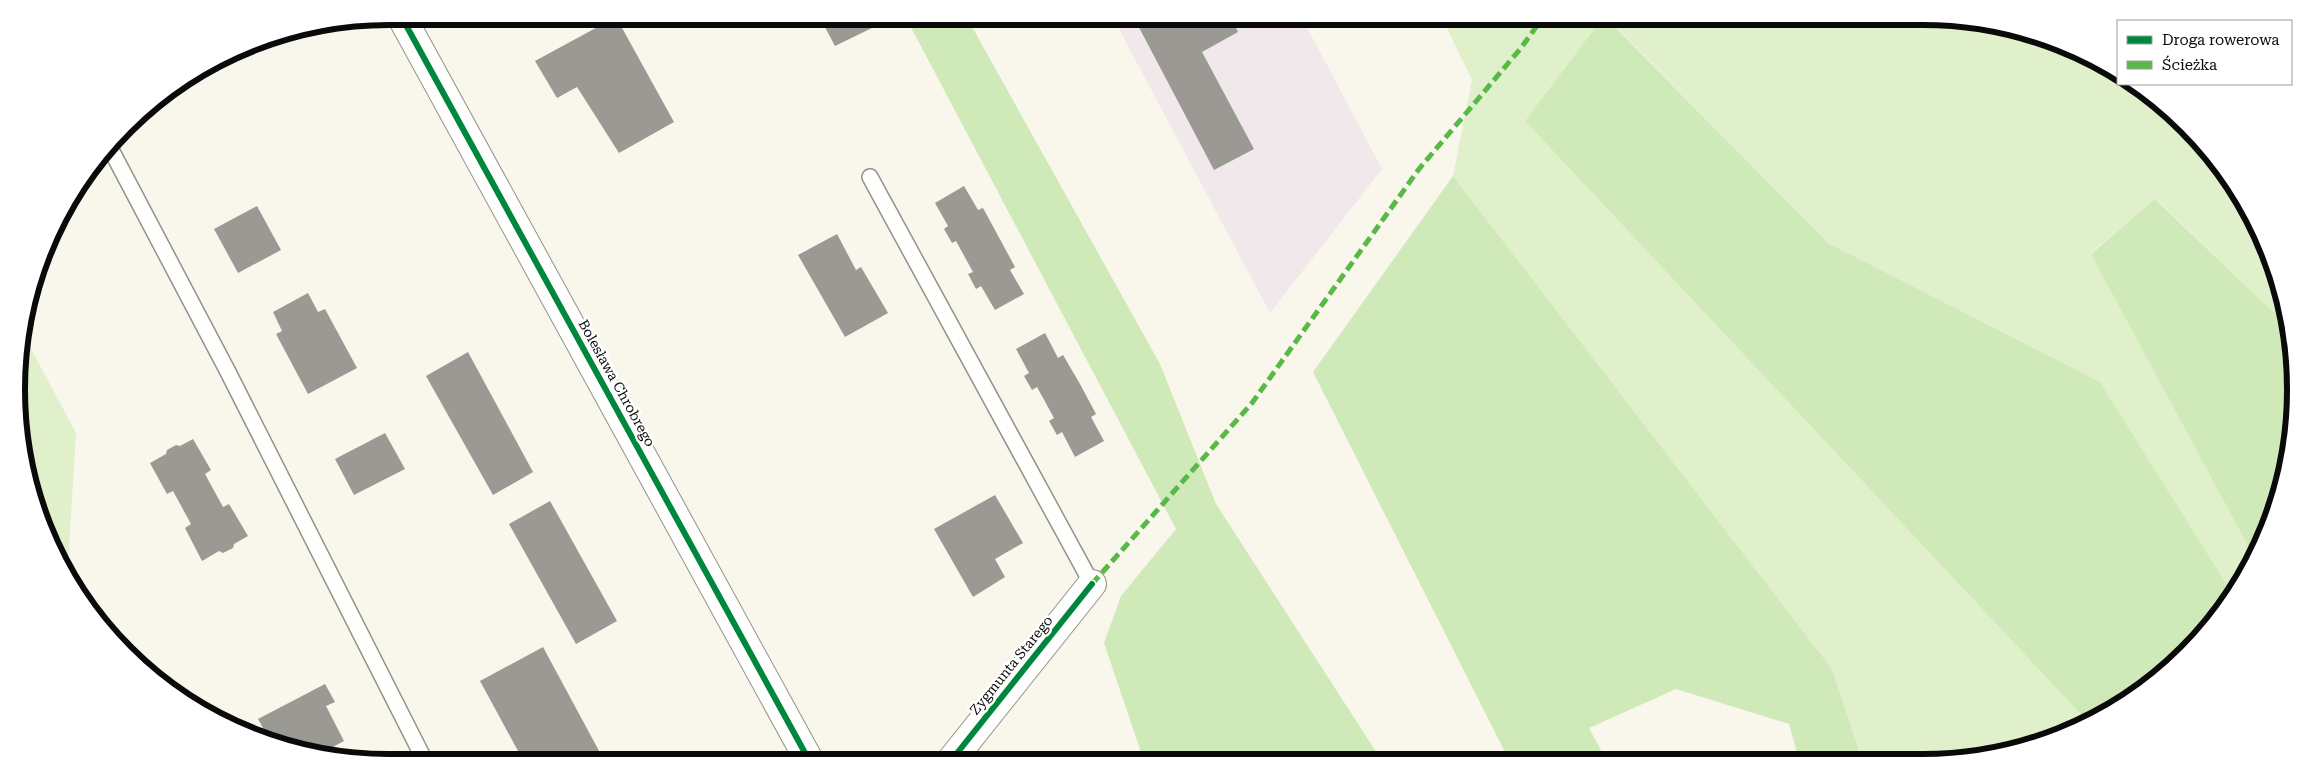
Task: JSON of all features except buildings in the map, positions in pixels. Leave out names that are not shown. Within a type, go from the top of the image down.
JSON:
[{"type":"street","name":"Bolesława Chrobrego","points":[[406,25],[806,754]]},
{"type":"street","name":"Zygmunta Starego","points":[[956,754],[1092,584]]},
{"type":"lane","points":[[112,152],[227,370],[421,754]]},
{"type":"lane","points":[[870,177],[1092,584]]},
{"type":"shaded area","points":[[1117,25],[1306,25],[1382,169],[1270,313]]},
{"type":"green space","points":[[910,25],[971,25],[1160,364],[1216,504],[1377,754],[1142,754],[1104,643],[1121,596],[1176,529]]},
{"type":"green space","points":[[1445,25],[1597,25],[1525,121],[2083,716],[2040,735],[1994,747],[1946,753],[1860,754],[1832,669],[1453,176],[1472,80]]},
{"type":"green space","points":[[1597,25],[1613,25],[1828,243],[2100,382],[2229,588],[2226,592],[2197,630],[2163,664],[2125,693],[2083,716],[1525,121]]},
{"type":"green space","points":[[1614,25],[1922,25],[1970,28],[2017,37],[2062,53],[2105,74],[2117,81],[2117,85],[2125,86],[2163,115],[2197,149],[2226,187],[2238,207],[2268,272],[2280,318],[2156,199],[2091,253],[2250,549],[2229,588],[2100,382],[1828,243]]},
{"type":"green space","points":[[1453,176],[1832,669],[1860,754],[1797,754],[1789,724],[1676,689],[1589,728],[1603,754],[1506,754],[1313,372]]},
{"type":"green space","points":[[2155,199],[2280,319],[2284,342],[2287,390],[2284,437],[2275,484],[2268,507],[2250,549],[2091,254]]},
{"type":"green space","points":[[28,343],[76,433],[68,561],[44,507],[32,461],[28,437],[25,390]]},
{"type":"marked path","points":[[1092,584],[1252,403],[1419,169],[1521,48],[1538,25]]},
{"type":"cycle path","points":[[406,25],[806,754]]},
{"type":"cycle path","points":[[956,754],[1092,584]]}]
